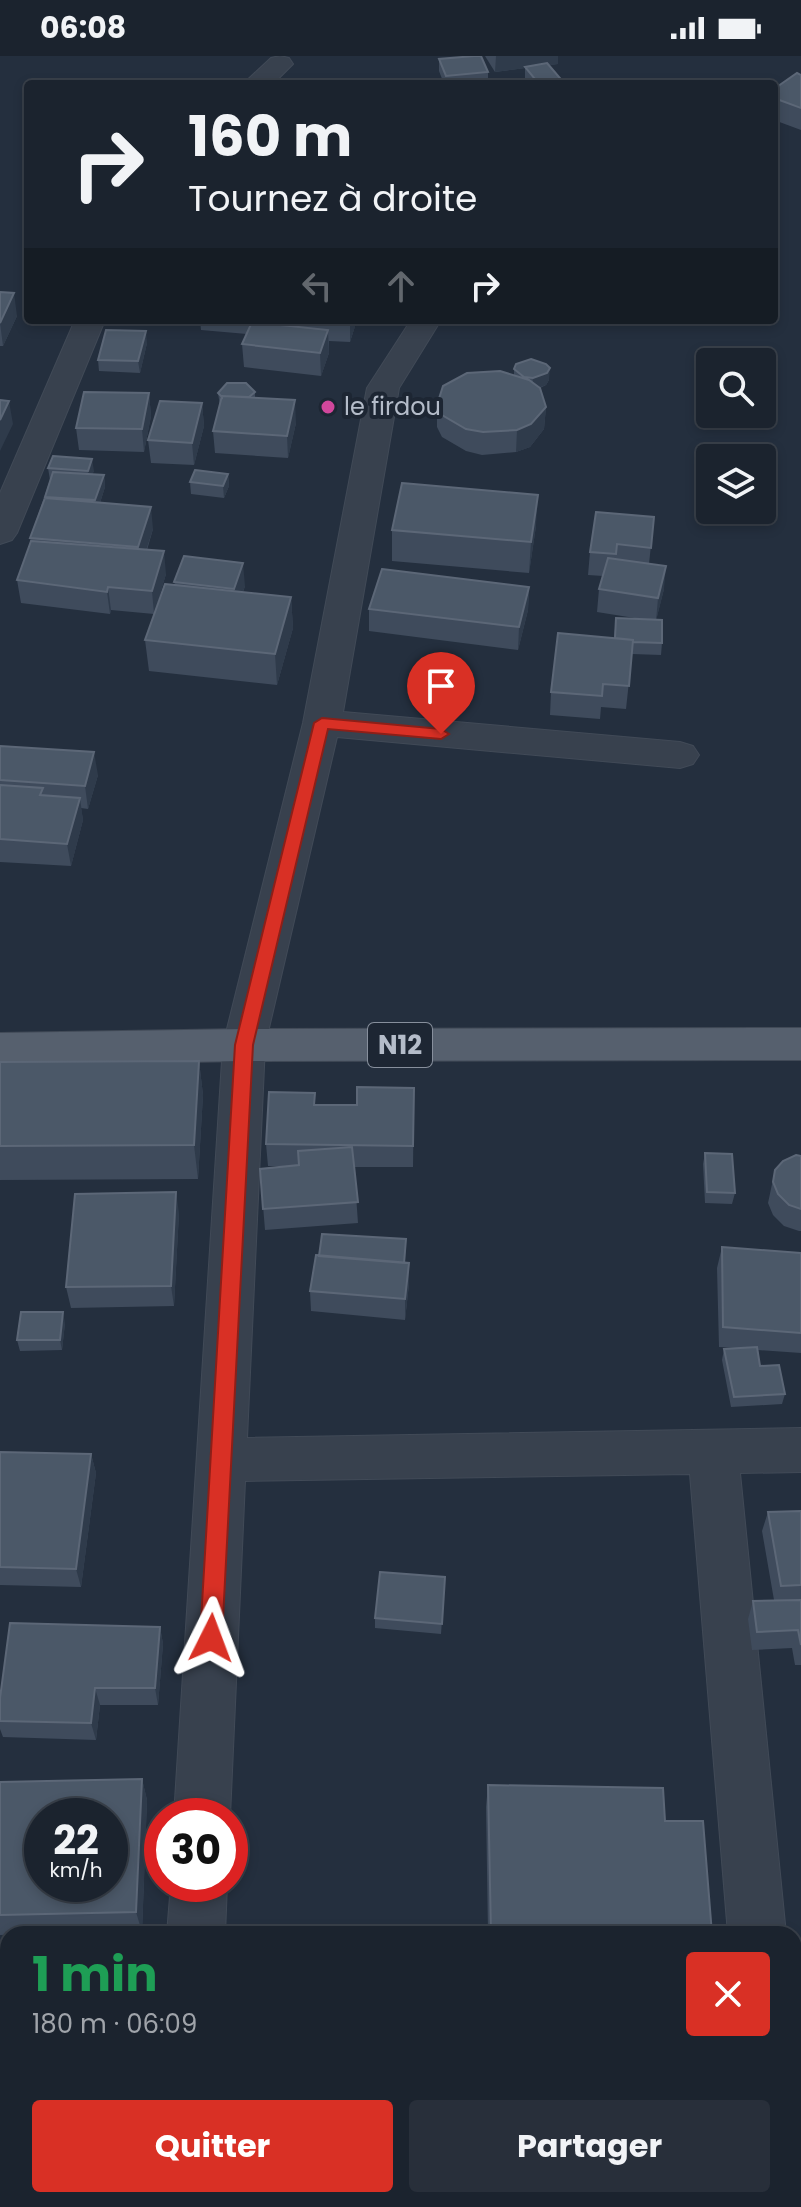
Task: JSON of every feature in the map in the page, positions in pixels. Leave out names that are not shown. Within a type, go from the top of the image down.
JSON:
[{"type":"main road","name":"N12","points":[[0,1049],[244,1045],[801,1044]]},
{"type":"street","points":[[262,80],[280,64]]},
{"type":"street","points":[[0,533],[88,324]]},
{"type":"street","points":[[203,1798],[244,1045],[322,723],[383,388],[423,324]]},
{"type":"street","points":[[322,723],[680,755]]},
{"type":"street","points":[[220,1460],[801,1450]]},
{"type":"street","points":[[713,1452],[756,1926]]},
{"type":"street","points":[[196,1926],[198,1902]]},
{"type":"building","points":[[481,56],[488,72],[446,76],[439,59]]},
{"type":"building","points":[[547,63],[562,80],[536,80],[525,67]]},
{"type":"building","points":[[797,73],[801,75],[801,108],[778,99],[778,86]]},
{"type":"building","points":[[0,292],[14,293],[0,323]]},
{"type":"building","points":[[251,324],[328,330],[320,353],[242,344]]},
{"type":"building","points":[[106,330],[146,331],[138,361],[98,360]]},
{"type":"building","points":[[531,359],[546,364],[550,368],[547,373],[533,378],[524,377],[514,369],[516,364]]},
{"type":"building","points":[[500,371],[529,380],[540,388],[546,407],[531,424],[517,430],[483,432],[466,429],[442,415],[437,405],[443,386],[467,373]]},
{"type":"building","points":[[227,383],[246,383],[255,392],[249,397],[222,397],[218,393]]},
{"type":"building","points":[[84,392],[149,393],[142,429],[76,428]]},
{"type":"building","points":[[222,396],[295,400],[287,436],[213,431]]},
{"type":"building","points":[[0,400],[9,401],[0,420]]},
{"type":"building","points":[[160,401],[202,403],[192,443],[148,440]]},
{"type":"building","points":[[53,456],[92,459],[88,471],[48,468]]},
{"type":"building","points":[[195,470],[228,474],[223,486],[190,482]]},
{"type":"building","points":[[53,472],[104,475],[95,500],[45,497]]},
{"type":"building","points":[[402,483],[538,495],[531,542],[392,530]]},
{"type":"building","points":[[45,498],[151,507],[138,547],[30,538]]},
{"type":"building","points":[[596,512],[654,517],[651,548],[617,544],[616,554],[590,552]]},
{"type":"building","points":[[31,541],[164,551],[152,591],[108,587],[107,592],[17,580]]},
{"type":"building","points":[[184,556],[243,563],[234,589],[174,582]]},
{"type":"building","points":[[608,558],[666,566],[658,598],[599,589]]},
{"type":"building","points":[[382,569],[529,587],[519,627],[369,609]]},
{"type":"building","points":[[165,584],[291,597],[275,654],[145,640]]},
{"type":"building","points":[[616,618],[662,620],[662,643],[615,638]]},
{"type":"building","points":[[558,633],[633,640],[629,686],[603,684],[602,696],[551,692]]},
{"type":"building","points":[[0,746],[94,752],[85,786],[0,780]]},
{"type":"building","points":[[0,785],[43,788],[40,795],[80,798],[67,844],[0,839]]},
{"type":"building","points":[[199,1061],[194,1145],[0,1146],[0,1062]]},
{"type":"building","points":[[357,1087],[414,1088],[413,1146],[266,1144],[269,1092],[315,1093],[314,1105],[357,1105]]},
{"type":"building","points":[[352,1147],[358,1202],[263,1209],[260,1169],[299,1165],[298,1151]]},
{"type":"building","points":[[705,1153],[732,1154],[735,1193],[707,1192]]},
{"type":"building","points":[[801,1156],[801,1209],[789,1205],[778,1194],[773,1182],[775,1170],[783,1161]]},
{"type":"building","points":[[176,1192],[171,1286],[66,1287],[75,1194]]},
{"type":"building","points":[[322,1234],[406,1239],[404,1263],[319,1256]]},
{"type":"building","points":[[722,1247],[801,1253],[801,1333],[723,1327]]},
{"type":"building","points":[[316,1255],[409,1263],[405,1299],[310,1291]]},
{"type":"building","points":[[21,1312],[63,1312],[60,1340],[17,1340]]},
{"type":"building","points":[[757,1347],[760,1366],[779,1365],[785,1394],[734,1397],[724,1349]]},
{"type":"building","points":[[0,1452],[91,1454],[76,1569],[0,1567]]},
{"type":"building","points":[[801,1511],[801,1585],[781,1586],[768,1512]]},
{"type":"building","points":[[380,1572],[445,1577],[442,1624],[375,1618]]},
{"type":"building","points":[[801,1600],[801,1645],[798,1630],[757,1632],[753,1601]]},
{"type":"building","points":[[10,1623],[160,1627],[155,1688],[95,1688],[91,1723],[0,1721]]},
{"type":"building","points":[[142,1779],[136,1912],[0,1915],[0,1782]]},
{"type":"building","points":[[488,1785],[663,1788],[665,1821],[703,1821],[711,1926],[491,1926]]},
{"type":"place","name":"le firdou","points":[[328,407]]},
{"type":"route","points":[[211,1638],[244,1045],[322,723],[441,734]]}]
